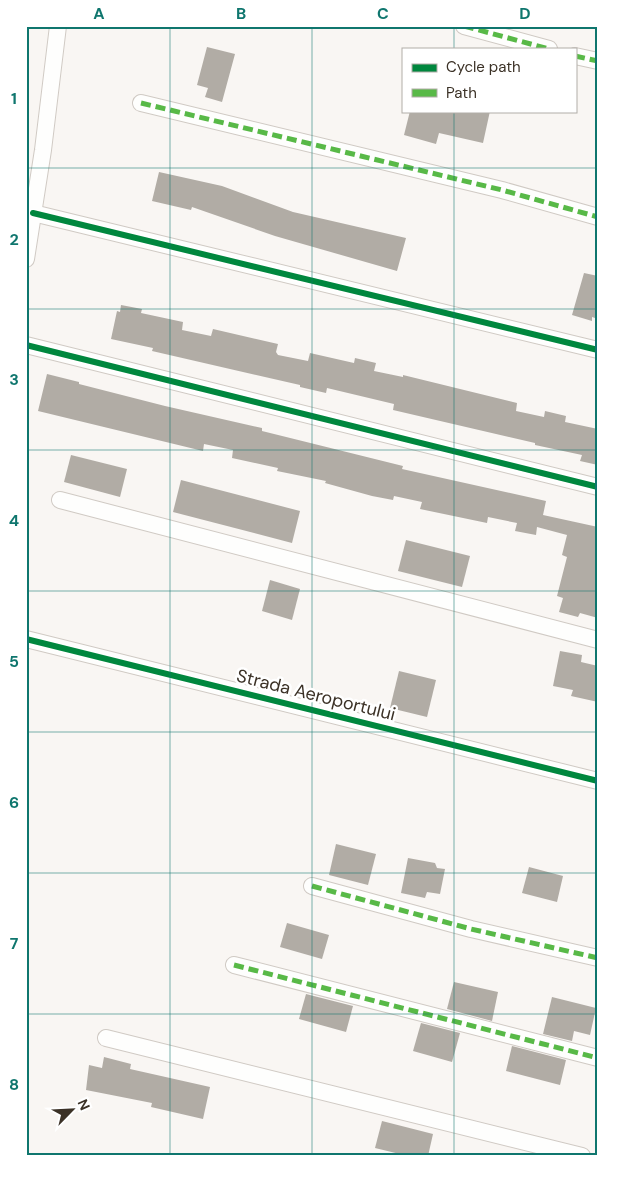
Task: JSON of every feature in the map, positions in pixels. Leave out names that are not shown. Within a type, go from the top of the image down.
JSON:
[{"type":"street","points":[[26,259],[58,26]]},
{"type":"street","points":[[464,26],[545,48]]},
{"type":"street","points":[[576,56],[598,61]]},
{"type":"street","points":[[141,103],[502,190],[598,217]]},
{"type":"street","points":[[33,213],[598,350]]},
{"type":"street","points":[[26,345],[598,487]]},
{"type":"street","points":[[60,500],[598,640]]},
{"type":"street","name":"Strada Aeroportului","points":[[26,639],[598,781]]},
{"type":"street","points":[[312,886],[471,928],[598,958]]},
{"type":"street","points":[[234,965],[598,1058]]},
{"type":"street","points":[[106,1038],[582,1156]]},
{"type":"building","points":[[207,47],[235,54],[222,102],[205,97],[208,88],[197,85]]},
{"type":"building","points":[[410,112],[490,112],[483,143],[439,133],[436,144],[404,135]]},
{"type":"building","points":[[159,172],[222,186],[293,212],[406,238],[397,271],[275,236],[192,207],[191,210],[152,201]]},
{"type":"building","points":[[584,273],[598,276],[598,319],[592,317],[592,321],[572,315]]},
{"type":"building","points":[[121,305],[142,309],[141,313],[183,322],[182,330],[211,336],[213,329],[278,344],[276,352],[278,355],[308,361],[310,353],[354,363],[355,358],[376,363],[374,371],[403,377],[403,375],[517,403],[516,411],[544,417],[545,411],[566,416],[565,422],[598,429],[598,465],[580,461],[582,455],[393,410],[394,404],[327,388],[326,393],[300,387],[300,385],[152,351],[153,348],[111,339],[117,311],[120,312]]},
{"type":"building","points":[[47,374],[165,406],[262,428],[262,431],[403,466],[402,469],[546,501],[543,515],[598,527],[598,618],[580,613],[578,617],[559,612],[563,598],[557,596],[567,557],[562,555],[567,535],[537,527],[536,535],[515,531],[517,523],[488,517],[487,523],[420,509],[422,502],[394,496],[393,500],[372,496],[325,483],[326,481],[277,471],[278,468],[232,458],[233,450],[204,444],[203,451],[38,411]]},
{"type":"building","points":[[71,455],[127,469],[120,497],[64,482]]},
{"type":"building","points":[[181,480],[300,511],[292,543],[173,512]]},
{"type":"building","points":[[406,540],[470,556],[462,587],[398,571]]},
{"type":"building","points":[[270,580],[300,589],[292,620],[262,611]]},
{"type":"building","points":[[560,651],[582,655],[581,662],[598,666],[598,702],[571,696],[573,690],[553,686]]},
{"type":"building","points":[[399,671],[436,680],[427,717],[390,708]]},
{"type":"building","points":[[336,844],[376,854],[368,885],[329,875]]},
{"type":"building","points":[[408,858],[435,863],[437,868],[445,869],[440,894],[427,892],[425,898],[401,893]]},
{"type":"building","points":[[529,867],[563,876],[557,902],[522,893]]},
{"type":"building","points":[[287,923],[329,935],[322,959],[280,947]]},
{"type":"building","points":[[454,982],[498,992],[492,1021],[447,1009]]},
{"type":"building","points":[[306,994],[353,1006],[346,1032],[299,1019]]},
{"type":"building","points":[[552,997],[596,1008],[590,1035],[574,1031],[572,1041],[543,1034]]},
{"type":"building","points":[[421,1023],[460,1033],[452,1062],[413,1051]]},
{"type":"building","points":[[512,1046],[566,1060],[560,1085],[506,1071]]},
{"type":"building","points":[[104,1057],[131,1064],[130,1069],[210,1087],[203,1119],[151,1107],[152,1103],[86,1090],[89,1065],[102,1068]]},
{"type":"building","points":[[382,1121],[433,1134],[428,1156],[408,1156],[375,1148]]},
{"type":"marked path","points":[[464,26],[545,48]]},
{"type":"marked path","points":[[576,56],[598,61]]},
{"type":"marked path","points":[[141,103],[502,190],[598,217]]},
{"type":"marked path","points":[[312,886],[471,929],[598,958]]},
{"type":"marked path","points":[[234,965],[598,1058]]},
{"type":"cycle path","points":[[33,213],[598,350]]},
{"type":"cycle path","points":[[26,345],[598,487]]},
{"type":"cycle path","points":[[26,639],[598,781]]}]
